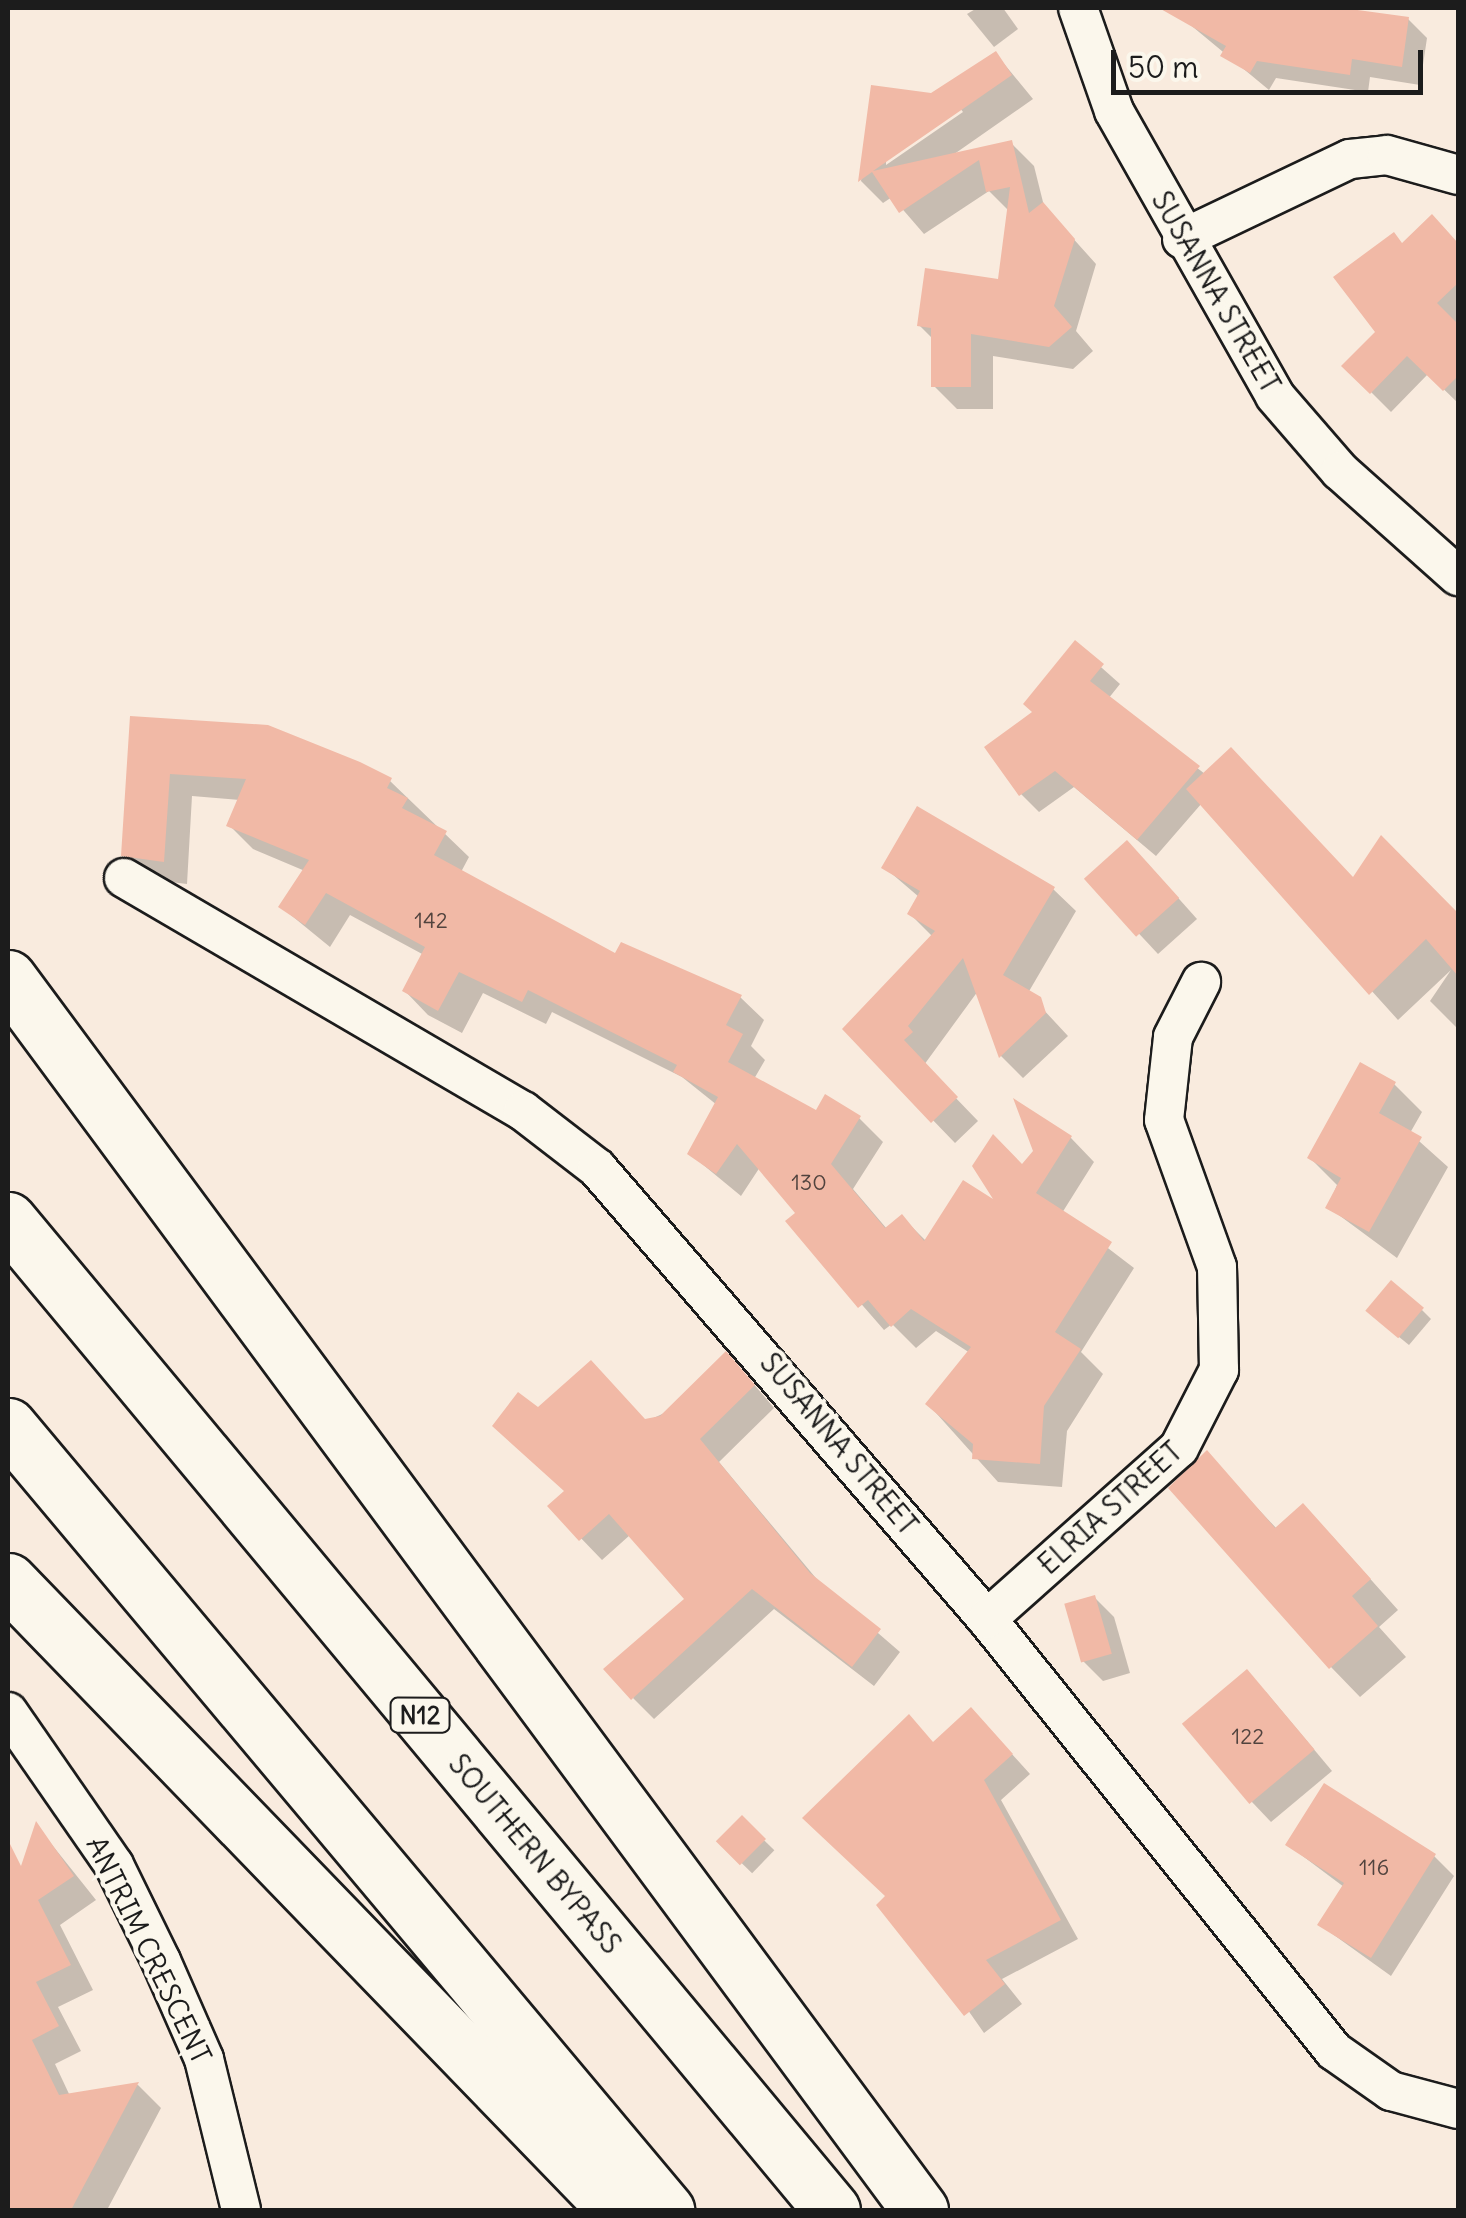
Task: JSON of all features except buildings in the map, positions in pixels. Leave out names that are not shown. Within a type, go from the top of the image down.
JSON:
[{"type":"highway","points":[[8,978],[920,2210]]},
{"type":"highway","name":"SOUTHERN BYPASS","points":[[8,1220],[832,2210]]},
{"type":"highway","points":[[8,1426],[666,2210]]},
{"type":"highway","points":[[8,1581],[617,2210]]},
{"type":"street","name":"SUSANNA STREET","points":[[1078,8],[1114,111],[1182,239],[1296,422],[1458,576]]},
{"type":"street","points":[[1182,239],[1350,160],[1388,155],[1458,175]]},
{"type":"street","name":"SUSANNA STREET","points":[[124,878],[523,1111],[597,1168],[987,1619],[1334,2051],[1391,2091],[1458,2109]]},
{"type":"street","name":"ELRIA STREET","points":[[987,1619],[1180,1448],[1218,1370],[1217,1267],[1164,1120],[1173,1037],[1201,982]]},
{"type":"street","name":"ANTRIM CRESCENT","points":[[8,1712],[114,1865],[160,1961],[204,2059],[241,2210]]}]
